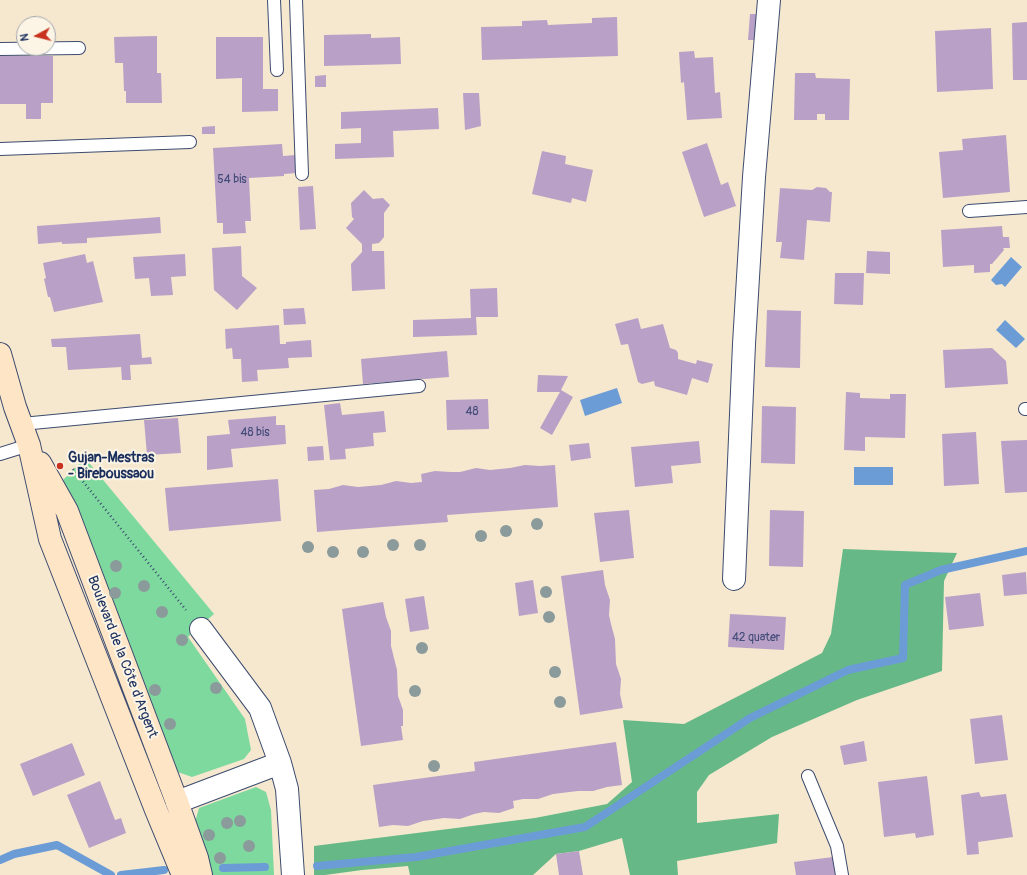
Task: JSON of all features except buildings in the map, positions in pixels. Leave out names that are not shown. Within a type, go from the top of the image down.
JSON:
[{"type":"main road","name":"Boulevard de la Côte d'Argent","points":[[0,354],[15,407],[29,445],[50,539],[183,875]]},
{"type":"main road","name":"Boulevard de la Côte d'Argent","points":[[29,445],[67,511],[177,802],[197,858],[201,875]]},
{"type":"main road","points":[[156,810],[177,802]]},
{"type":"street","points":[[734,579],[745,328],[754,177],[769,0]]},
{"type":"street","points":[[201,629],[260,708],[280,763],[287,789],[293,875]]},
{"type":"street","points":[[177,802],[280,763]]},
{"type":"lane","points":[[274,0],[277,70]]},
{"type":"lane","points":[[296,0],[302,174]]},
{"type":"lane","points":[[0,49],[79,48]]},
{"type":"lane","points":[[0,149],[190,142]]},
{"type":"lane","points":[[970,211],[1027,208]]},
{"type":"lane","points":[[22,424],[419,386]]},
{"type":"lane","points":[[0,454],[29,445]]},
{"type":"lane","points":[[808,776],[837,846],[842,875]]},
{"type":"path","points":[[69,465],[201,629]]},
{"type":"green space","points":[[85,458],[214,614],[188,637],[245,719],[251,750],[244,759],[192,777],[172,770],[62,481]]},
{"type":"green space","points":[[843,549],[957,553],[944,581],[942,671],[857,700],[772,737],[709,775],[697,792],[697,823],[779,814],[777,843],[677,861],[678,875],[630,875],[622,838],[579,851],[556,854],[533,875],[410,875],[408,866],[314,875],[314,846],[535,818],[607,804],[632,782],[623,720],[684,724],[822,653],[831,634]]},
{"type":"green space","points":[[256,787],[266,792],[271,810],[274,875],[212,875],[195,822],[199,808]]},
{"type":"water","points":[[1011,257],[1022,267],[1005,287],[1002,284],[996,285],[991,280]]},
{"type":"water","points":[[1005,320],[1025,339],[1016,348],[996,330]]},
{"type":"water","points":[[617,388],[622,403],[585,416],[580,400]]},
{"type":"water","points":[[854,467],[893,467],[893,485],[854,485]]},
{"type":"waterway","points":[[317,866],[416,857],[585,827],[750,718],[848,670],[903,658],[905,585],[941,570],[1027,551]]},
{"type":"waterway","points":[[0,860],[14,854],[57,845],[111,875]]},
{"type":"waterway","points":[[223,868],[265,867]]},
{"type":"waterway","points":[[121,875],[164,870]]},
{"type":"place","name":"Gujan-Mestras - Bireboussaou","points":[[60,466]]}]
